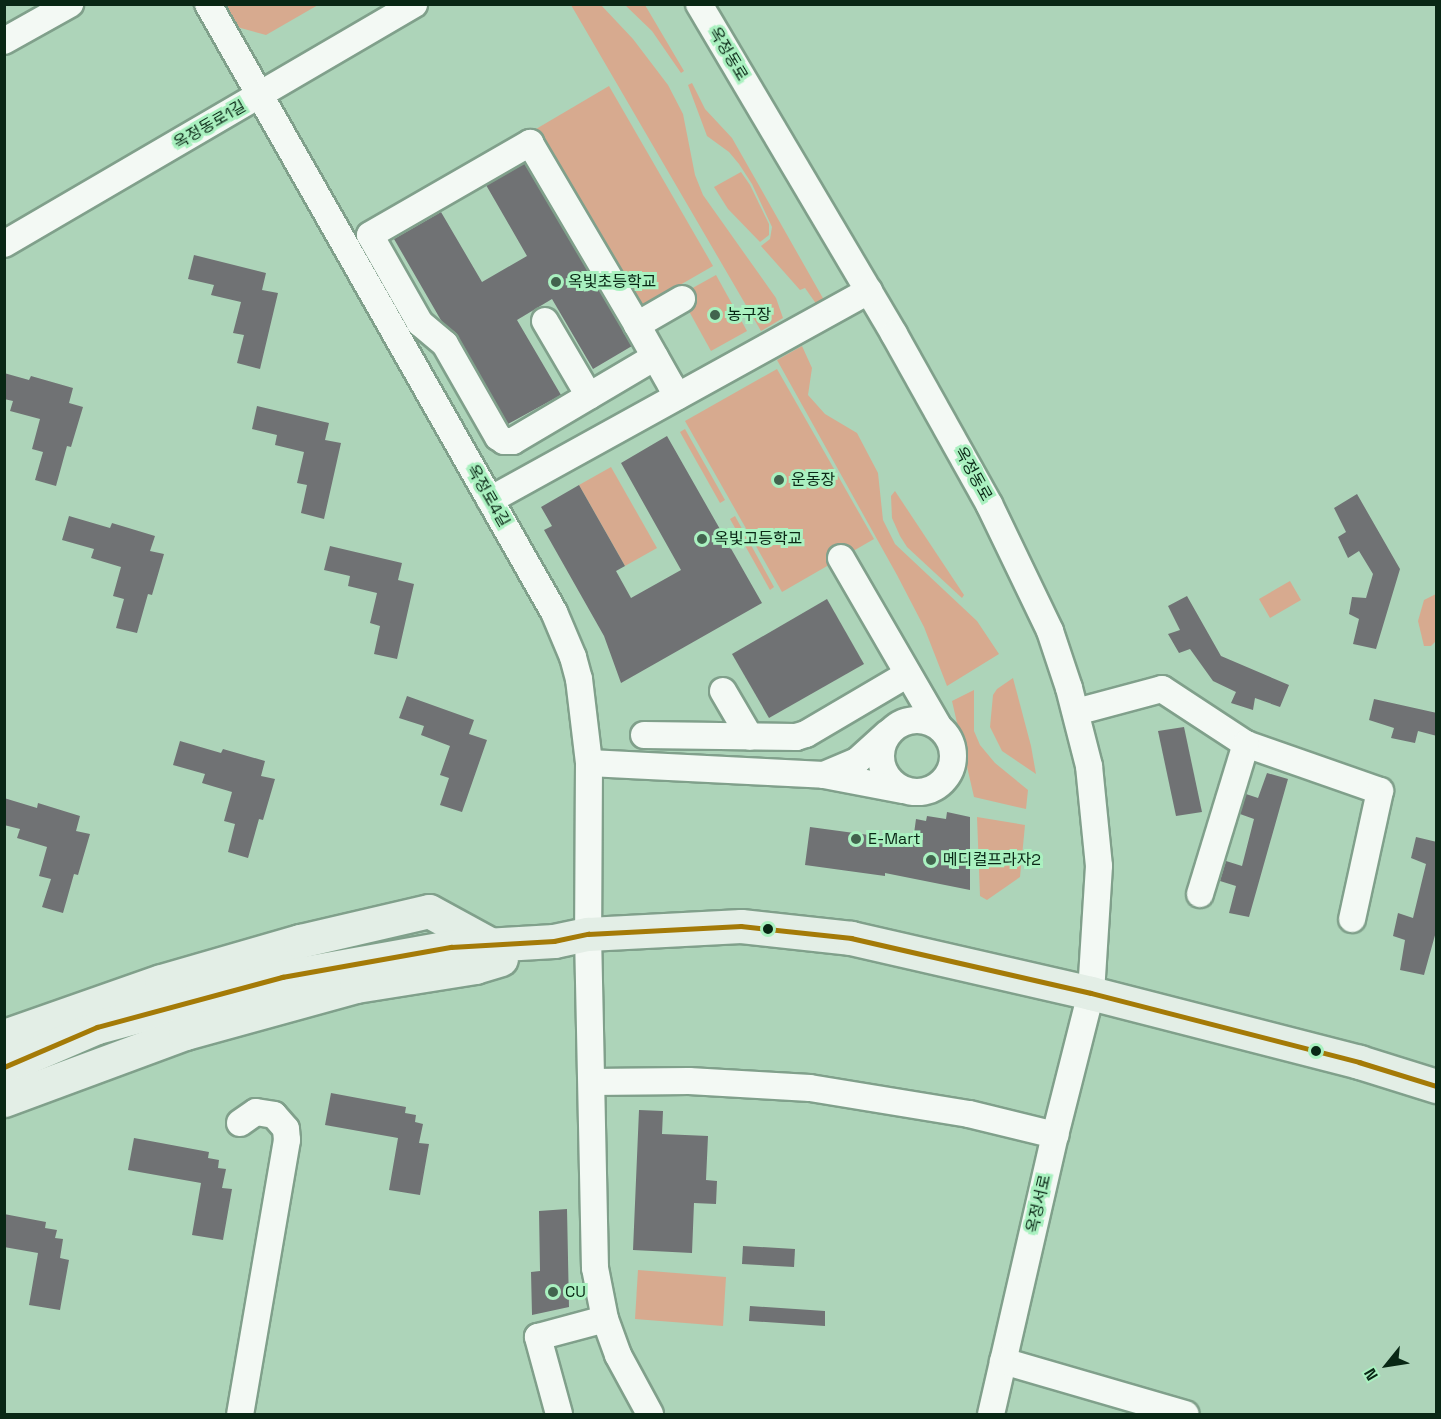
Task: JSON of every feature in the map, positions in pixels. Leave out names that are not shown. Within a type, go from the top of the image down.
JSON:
[{"type":"main road","points":[[4,1036],[160,981],[300,940],[429,911],[491,945]]},
{"type":"main road","points":[[4,1100],[185,1033],[356,986],[475,967],[554,941],[588,934],[741,926],[851,938],[1091,993],[1359,1062],[1437,1086]]},
{"type":"main road","points":[[4,1067],[97,1027],[282,978],[451,947],[554,941]]},
{"type":"street","points":[[4,41],[70,4]]},
{"type":"street","name":"옥정로4길","points":[[208,4],[262,95],[554,612],[566,639],[579,679],[589,763],[588,934],[595,1268],[604,1319],[618,1355],[650,1414]]},
{"type":"street","name":"옥정동로1길","points":[[4,244],[414,4]]},
{"type":"street","name":"옥정동로","points":[[699,4],[869,291],[989,504],[1050,631],[1076,712],[1089,766],[1099,866],[1091,993]]},
{"type":"street","points":[[655,357],[509,442],[498,437],[445,344],[420,323],[370,235],[539,138],[646,312],[655,357],[677,396]]},
{"type":"street","points":[[490,500],[869,291]]},
{"type":"street","points":[[646,312],[682,299]]},
{"type":"street","points":[[545,321],[589,396]]},
{"type":"street","points":[[439,412],[474,394]]},
{"type":"street","points":[[589,763],[824,775],[906,791],[930,790],[940,785],[949,774],[953,761],[953,748],[841,558]]},
{"type":"street","points":[[644,735],[786,738],[806,734],[908,674]]},
{"type":"street","points":[[1076,712],[1162,688],[1246,744],[1380,791],[1352,919]]},
{"type":"street","points":[[723,691],[750,737]]},
{"type":"street","points":[[824,775],[857,762],[904,722],[917,720],[931,722],[939,727]]},
{"type":"street","points":[[893,729],[883,745],[883,769],[896,786],[906,791]]},
{"type":"street","points":[[1200,894],[1246,744]]},
{"type":"street","name":"옥정서로","points":[[991,1414],[1055,1135],[1091,993]]},
{"type":"street","points":[[592,1082],[689,1082],[810,1088],[969,1114],[1055,1135]]},
{"type":"street","points":[[240,1123],[256,1112],[274,1115],[286,1129],[287,1140],[240,1414]]},
{"type":"street","points":[[559,1414],[538,1337],[604,1319]]},
{"type":"street","points":[[1003,1362],[1185,1414]]},
{"type":"shaded area","points":[[223,5],[318,5],[266,35],[237,27]]},
{"type":"shaded area","points":[[571,5],[601,5],[633,39],[668,85],[683,114],[695,175],[703,195],[776,298],[783,318],[761,331]]},
{"type":"shaded area","points":[[625,5],[645,5],[684,71],[681,73],[652,31]]},
{"type":"shaded area","points":[[692,83],[705,109],[732,138],[824,300],[817,305],[805,288],[800,290],[761,246],[770,239],[772,227],[752,184],[739,164],[729,152],[707,136],[688,85]]},
{"type":"shaded area","points":[[609,86],[713,266],[640,308],[536,129]]},
{"type":"shaded area","points":[[741,172],[769,224],[769,235],[760,242],[728,209],[714,187]]},
{"type":"shaded area","name":"농구장","points":[[716,275],[747,331],[711,351],[680,295]]},
{"type":"shaded area","points":[[802,346],[812,368],[808,395],[825,414],[857,433],[878,473],[883,520],[895,544],[977,621],[999,654],[947,686],[924,627],[897,575],[777,360]]},
{"type":"shaded area","name":"운동장","points":[[777,369],[874,539],[782,592],[685,421]]},
{"type":"shaded area","points":[[685,429],[725,500],[720,503],[680,432]]},
{"type":"shaded area","points":[[611,467],[657,548],[625,566],[579,485]]},
{"type":"shaded area","points":[[895,491],[964,595],[962,598],[907,547],[900,536],[892,518],[891,496]]},
{"type":"shaded area","points":[[735,516],[774,587],[770,590],[730,519]]},
{"type":"shaded area","points":[[1290,581],[1301,600],[1270,618],[1259,599]]},
{"type":"shaded area","points":[[1436,594],[1436,641],[1431,646],[1424,646],[1418,621],[1424,600]]},
{"type":"shaded area","points":[[1013,678],[1036,774],[1002,751],[990,727],[993,695],[997,689]]},
{"type":"shaded area","points":[[974,690],[974,731],[980,745],[995,763],[1028,790],[1026,809],[974,797],[952,701]]},
{"type":"shaded area","points":[[977,817],[1025,825],[1020,877],[987,900],[980,896]]},
{"type":"shaded area","points":[[638,1270],[726,1277],[723,1326],[635,1319]]},
{"type":"building","name":"옥빛초등학교","points":[[525,163],[632,346],[593,369],[552,299],[517,320],[561,395],[508,424],[458,337],[442,322],[394,239],[441,212],[482,282],[527,256],[486,185]]},
{"type":"building","points":[[194,255],[266,273],[262,290],[278,293],[260,369],[237,363],[244,335],[233,333],[241,302],[211,295],[214,285],[188,279]]},
{"type":"building","points":[[4,373],[29,380],[31,376],[73,388],[69,403],[83,407],[71,447],[67,446],[56,486],[35,480],[43,452],[32,449],[40,419],[10,411],[13,401],[4,399]]},
{"type":"building","points":[[257,406],[329,423],[325,440],[341,443],[324,519],[301,513],[307,485],[297,483],[304,452],[275,445],[277,435],[252,429]]},
{"type":"building","points":[[667,436],[762,603],[621,683],[604,636],[544,530],[552,526],[541,507],[579,485],[625,566],[616,571],[631,598],[681,570],[621,463]]},
{"type":"building","points":[[1357,494],[1400,569],[1376,649],[1353,644],[1359,619],[1349,614],[1352,597],[1366,598],[1373,574],[1359,551],[1348,558],[1338,537],[1346,532],[1334,508]]},
{"type":"building","points":[[69,516],[110,528],[112,523],[155,536],[150,551],[164,554],[152,595],[148,594],[137,633],[116,628],[124,599],[113,596],[121,567],[91,558],[94,549],[62,540]]},
{"type":"building","points":[[330,546],[402,563],[398,580],[414,584],[397,659],[374,654],[380,626],[370,623],[377,593],[348,586],[350,576],[324,570]]},
{"type":"building","points":[[1187,596],[1221,656],[1289,685],[1280,707],[1255,698],[1253,710],[1231,703],[1236,692],[1213,681],[1190,649],[1179,653],[1168,634],[1180,630],[1168,606]]},
{"type":"building","points":[[827,599],[864,664],[769,718],[732,654]]},
{"type":"building","points":[[407,696],[474,720],[469,734],[487,740],[462,812],[440,805],[449,778],[440,775],[450,746],[421,735],[424,726],[399,718]]},
{"type":"building","points":[[1374,699],[1437,713],[1437,736],[1418,731],[1415,743],[1391,738],[1394,728],[1369,720]]},
{"type":"building","points":[[1184,727],[1202,812],[1176,816],[1158,731]]},
{"type":"building","points":[[180,741],[221,753],[223,749],[265,761],[261,776],[275,779],[263,820],[259,819],[248,858],[228,852],[235,824],[224,821],[232,792],[202,783],[205,774],[173,765]]},
{"type":"building","points":[[1267,773],[1288,779],[1249,917],[1229,913],[1236,886],[1220,881],[1226,861],[1242,866],[1254,819],[1240,814],[1246,794],[1258,798]]},
{"type":"building","points":[[4,798],[37,808],[38,803],[80,816],[76,831],[90,834],[78,875],[74,874],[63,913],[42,907],[51,879],[39,876],[47,847],[17,838],[20,829],[4,825]]},
{"type":"building","points":[[947,812],[970,817],[970,890],[885,873],[885,876],[805,865],[810,827],[913,841],[916,819],[926,821],[927,816],[946,819]]},
{"type":"building","points":[[1416,837],[1437,842],[1437,928],[1424,975],[1400,970],[1405,940],[1393,936],[1398,913],[1413,918],[1426,864],[1411,858]]},
{"type":"building","points":[[331,1093],[406,1107],[405,1113],[416,1115],[415,1122],[423,1124],[419,1143],[429,1144],[420,1195],[389,1190],[398,1138],[325,1125]]},
{"type":"building","points":[[639,1110],[663,1111],[662,1134],[708,1136],[706,1180],[717,1181],[716,1204],[694,1203],[692,1253],[633,1250]]},
{"type":"building","points":[[134,1138],[209,1152],[208,1158],[219,1160],[218,1168],[226,1169],[222,1188],[232,1189],[223,1240],[192,1235],[201,1183],[128,1170]]},
{"type":"building","points":[[567,1209],[569,1307],[532,1315],[531,1272],[540,1271],[539,1211]]},
{"type":"building","points":[[4,1214],[46,1222],[45,1228],[57,1230],[55,1238],[63,1239],[60,1258],[69,1260],[60,1310],[29,1305],[38,1253],[4,1247]]},
{"type":"building","points":[[743,1246],[795,1249],[794,1267],[742,1264]]},
{"type":"building","points":[[750,1306],[825,1311],[825,1326],[749,1321]]},
{"type":"transit line","points":[[4,1067],[97,1027],[282,977],[451,947],[554,941],[588,934],[741,926],[851,938],[1091,993],[1359,1062],[1436,1086]]},
{"type":"place","name":"옥빛초등학교","points":[[556,282]]},
{"type":"place","name":"농구장","points":[[715,315]]},
{"type":"place","name":"운동장","points":[[779,480]]},
{"type":"place","name":"옥빛고등학교","points":[[702,539]]},
{"type":"place","name":"E-Mart","points":[[856,839]]},
{"type":"place","name":"메디컬프라자2","points":[[931,860]]},
{"type":"place","name":"CU","points":[[553,1292]]}]
